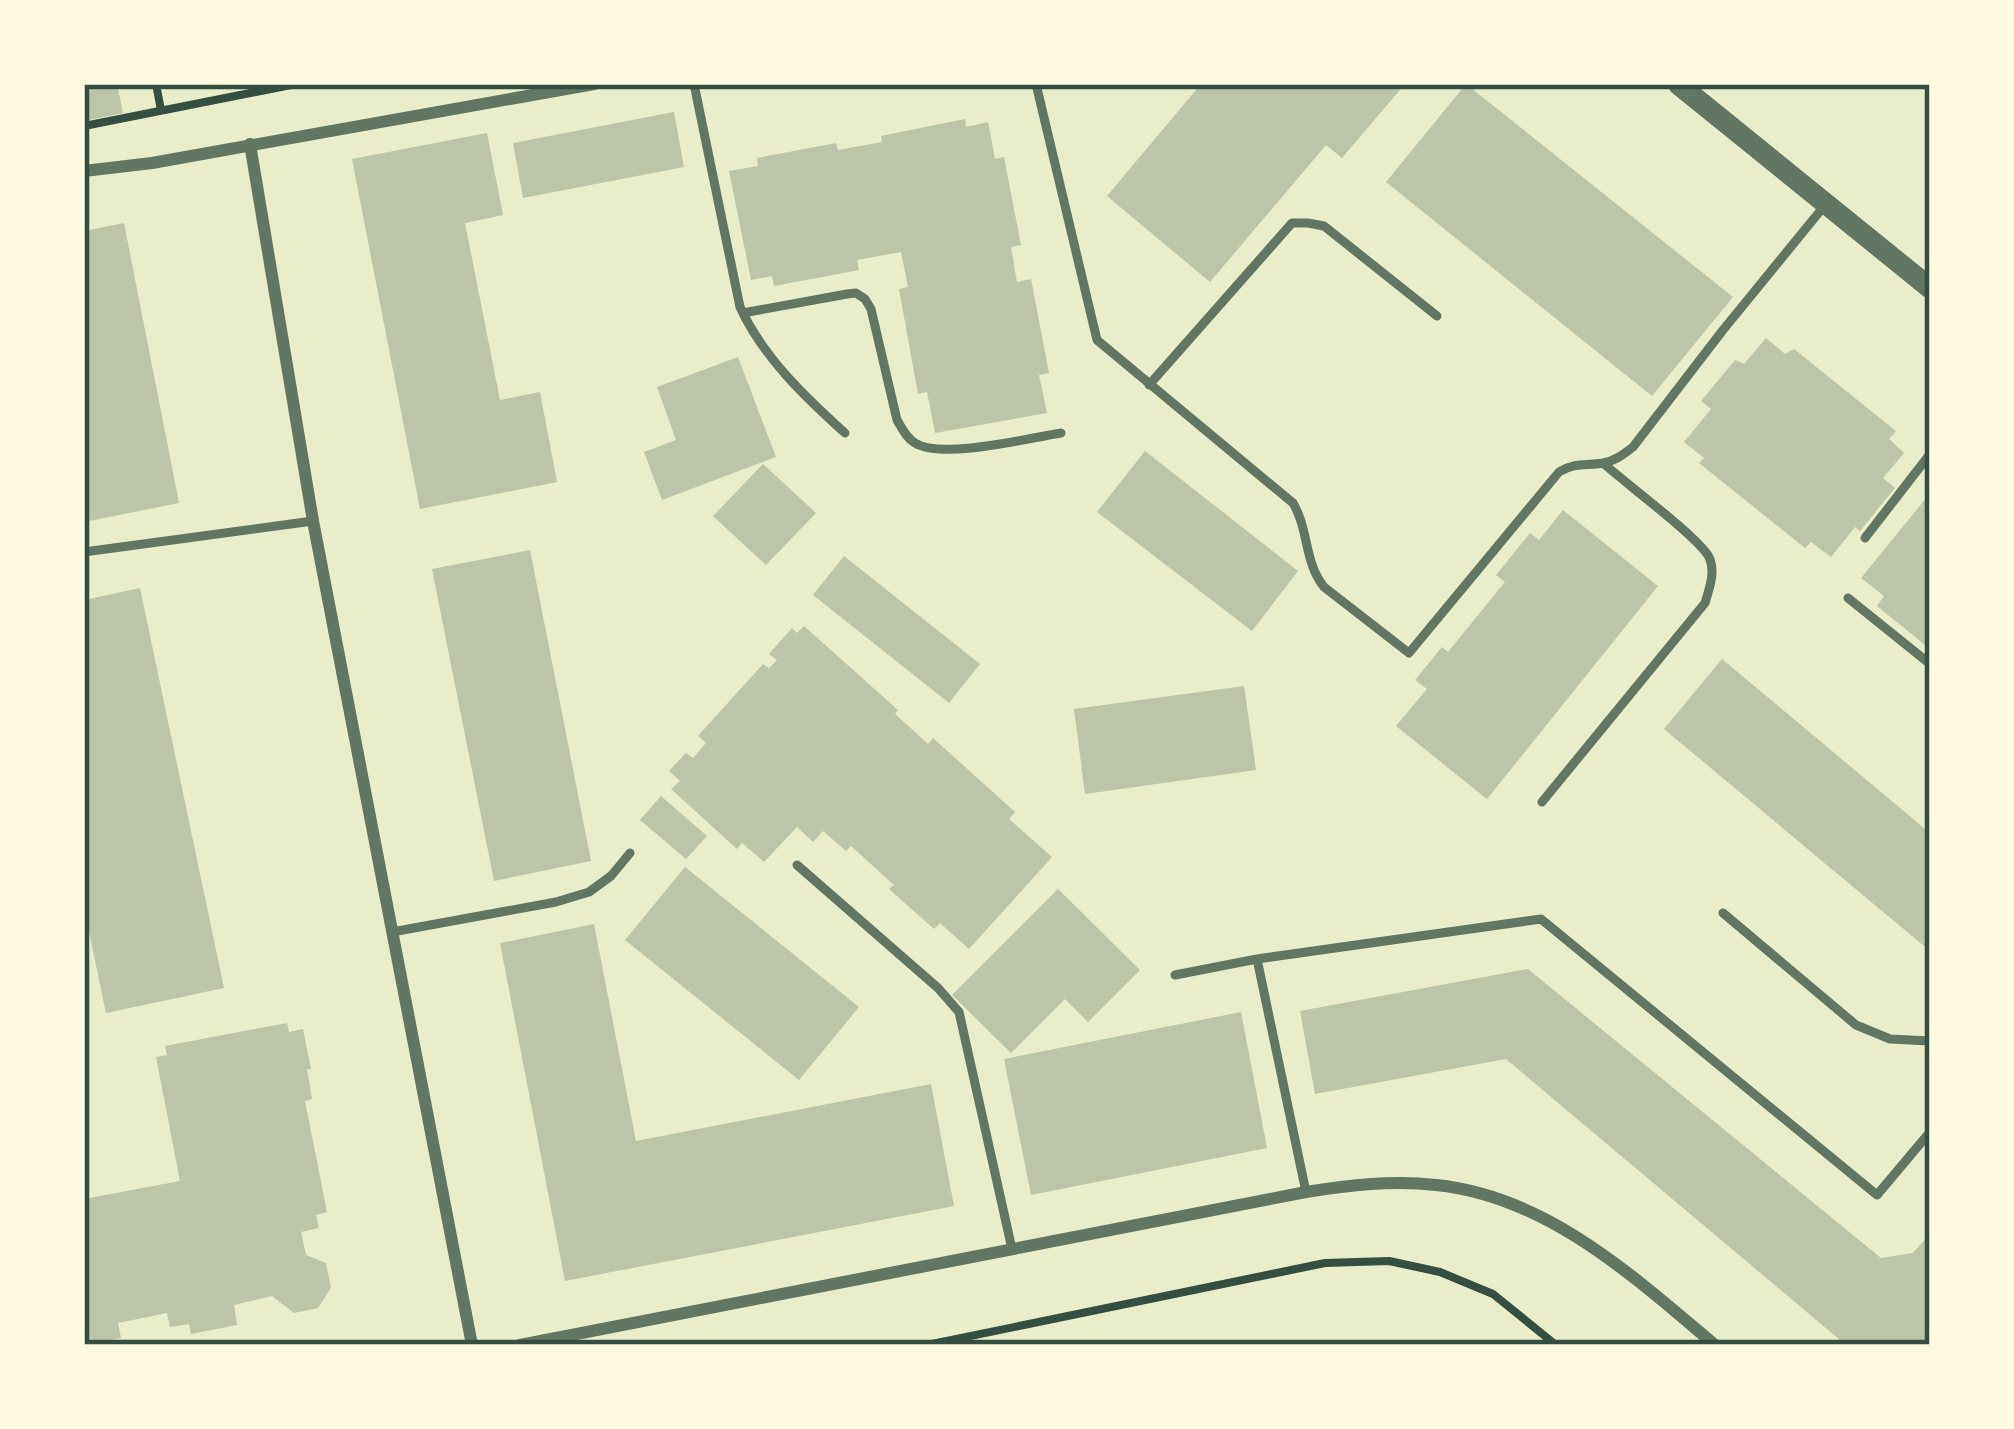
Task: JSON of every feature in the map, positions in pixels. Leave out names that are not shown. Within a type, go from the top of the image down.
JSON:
[{"type":"street","points":[[84,171],[152,163],[545,88],[594,84]]},
{"type":"street","points":[[1678,84],[1930,289]]},
{"type":"street","points":[[250,144],[313,521],[472,1345]]},
{"type":"street","points":[[520,1345],[1306,1192],[1378,1184],[1441,1185],[1521,1208],[1589,1245],[1715,1345]]},
{"type":"lane","points":[[496,84],[499,99]]},
{"type":"lane","points":[[694,84],[743,314],[791,381],[845,433]]},
{"type":"lane","points":[[1036,84],[1097,340],[1293,503],[1301,516],[1315,576],[1408,653],[1559,472],[1570,465],[1616,459],[1633,447],[1825,205]]},
{"type":"lane","points":[[1150,385],[1292,224],[1324,226],[1437,316]]},
{"type":"lane","points":[[743,314],[856,293],[865,299],[898,420],[916,444],[952,450],[1061,433]]},
{"type":"lane","points":[[1864,538],[1930,454]]},
{"type":"lane","points":[[1542,802],[1705,603],[1712,575],[1709,557],[1692,539],[1603,463]]},
{"type":"lane","points":[[84,552],[313,521]]},
{"type":"lane","points":[[1848,598],[1930,664]]},
{"type":"lane","points":[[392,932],[589,892],[630,854]]},
{"type":"lane","points":[[797,865],[938,988],[959,1012],[1012,1250]]},
{"type":"lane","points":[[1723,913],[1856,1025],[1890,1040],[1930,1041]]},
{"type":"lane","points":[[1175,975],[1541,919],[1877,1195],[1930,1132]]},
{"type":"lane","points":[[1257,959],[1306,1192]]},
{"type":"path","points":[[156,84],[161,110]]},
{"type":"path","points":[[224,84],[226,97]]},
{"type":"path","points":[[84,126],[296,84]]},
{"type":"path","points":[[927,1345],[1324,1263],[1389,1261],[1440,1273],[1493,1294],[1556,1345]]},
{"type":"building","points":[[84,84],[117,84],[123,113],[84,121]]},
{"type":"building","points":[[1201,84],[1405,84],[1342,158],[1326,145],[1210,282],[1107,196]]},
{"type":"building","points":[[1466,84],[1733,297],[1652,396],[1386,182]]},
{"type":"building","points":[[674,112],[684,167],[523,198],[513,143]]},
{"type":"building","points":[[965,119],[966,127],[988,122],[995,159],[1004,157],[1021,245],[1011,247],[1017,282],[1031,279],[1049,373],[1039,375],[1047,413],[935,433],[927,392],[918,394],[899,289],[908,287],[901,252],[857,260],[859,270],[774,286],[772,276],[751,280],[729,171],[758,166],[757,158],[836,143],[838,150],[882,142],[881,136]]},
{"type":"building","points":[[487,133],[503,215],[465,223],[500,400],[540,392],[557,482],[420,509],[352,159]]},
{"type":"building","points":[[124,223],[179,503],[84,522],[84,231]]},
{"type":"building","points":[[1766,338],[1785,354],[1794,349],[1896,431],[1889,439],[1904,453],[1883,478],[1895,488],[1831,557],[1811,542],[1805,548],[1699,463],[1704,458],[1684,442],[1711,409],[1701,401],[1735,360],[1744,364]]},
{"type":"building","points":[[738,357],[776,457],[662,500],[644,452],[676,440],[657,387]]},
{"type":"building","points":[[1145,451],[1298,571],[1252,631],[1097,512]]},
{"type":"building","points":[[763,464],[816,513],[766,565],[713,516]]},
{"type":"building","points":[[1927,497],[1930,649],[1877,606],[1884,596],[1861,578]]},
{"type":"building","points":[[1563,510],[1658,586],[1487,799],[1396,726],[1427,689],[1415,680],[1442,647],[1448,652],[1505,582],[1496,575],[1530,533],[1539,540]]},
{"type":"building","points":[[530,550],[591,861],[494,881],[432,569]]},
{"type":"building","points":[[844,556],[980,664],[949,703],[813,595]]},
{"type":"building","points":[[140,588],[224,988],[106,1013],[84,908],[84,600]]},
{"type":"building","points":[[804,626],[898,710],[895,714],[928,744],[933,738],[1015,812],[1009,819],[1052,857],[969,949],[940,923],[934,929],[851,846],[846,851],[823,831],[813,842],[797,827],[764,862],[742,843],[737,849],[671,789],[680,781],[669,771],[686,753],[693,758],[706,743],[698,736],[763,664],[769,668],[777,660],[769,654],[792,628],[797,633]]},
{"type":"building","points":[[1722,659],[1930,833],[1930,951],[1664,729]]},
{"type":"building","points":[[1244,686],[1256,770],[1085,794],[1074,709]]},
{"type":"building","points":[[661,796],[707,836],[686,859],[640,820]]},
{"type":"building","points":[[685,867],[859,1007],[799,1080],[625,940]]},
{"type":"building","points":[[1058,889],[1140,970],[1088,1022],[1065,999],[1011,1053],[952,995]]},
{"type":"building","points":[[594,924],[636,1141],[931,1084],[954,1206],[565,1281],[500,943]]},
{"type":"building","points":[[1528,969],[1881,1258],[1913,1253],[1930,1234],[1930,1345],[1846,1345],[1506,1059],[1315,1094],[1300,1011]]},
{"type":"building","points":[[1241,1012],[1267,1148],[1031,1195],[1004,1059]]},
{"type":"building","points":[[287,1023],[289,1032],[303,1029],[312,1099],[305,1101],[327,1212],[316,1215],[319,1228],[301,1232],[306,1255],[326,1263],[331,1288],[318,1308],[294,1313],[272,1296],[234,1305],[237,1325],[191,1334],[189,1324],[170,1327],[167,1313],[118,1323],[121,1338],[84,1345],[84,1199],[180,1181],[156,1057],[167,1055],[165,1046]]}]
